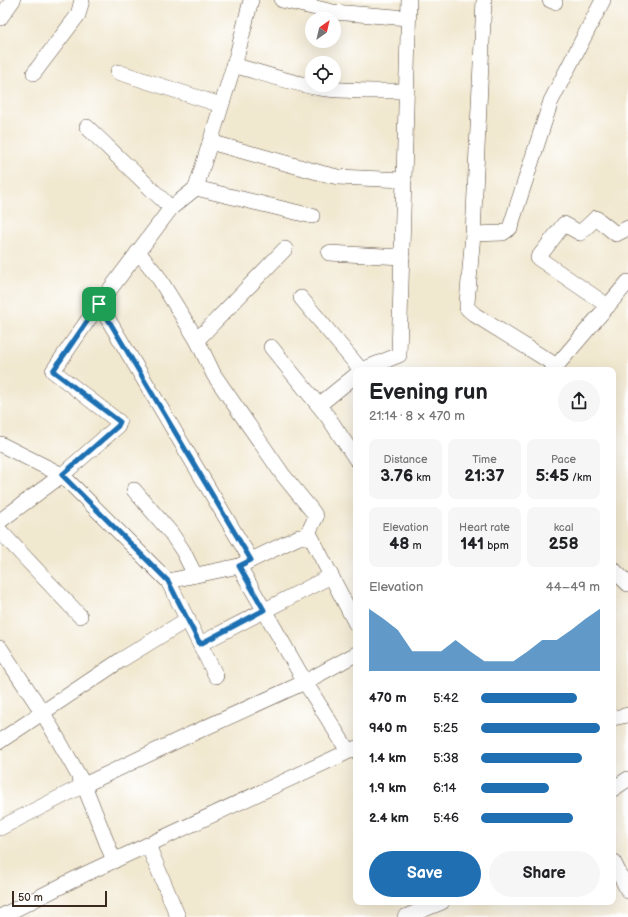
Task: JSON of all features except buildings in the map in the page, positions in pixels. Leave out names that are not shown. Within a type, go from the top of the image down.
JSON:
[{"type":"street","points":[[0,18],[13,0]]},
{"type":"street","points":[[34,73],[78,15],[82,0]]},
{"type":"street","points":[[0,521],[62,475],[118,426],[120,422],[53,371],[99,304],[171,208],[196,188],[251,0]]},
{"type":"street","points":[[282,0],[333,12],[408,18]]},
{"type":"street","points":[[369,367],[399,355],[409,0]]},
{"type":"street","points":[[484,0],[473,234],[467,302],[468,308],[475,315],[553,367]]},
{"type":"street","points":[[473,234],[503,233],[510,228],[551,101],[603,0]]},
{"type":"street","points":[[233,65],[320,88],[406,91]]},
{"type":"street","points":[[118,72],[221,105]]},
{"type":"street","points":[[88,127],[171,208]]},
{"type":"street","points":[[210,142],[338,177],[404,180]]},
{"type":"street","points":[[196,188],[312,216]]},
{"type":"street","points":[[608,306],[538,258],[564,224],[580,233],[596,218],[616,234],[628,228]]},
{"type":"street","points":[[197,340],[285,249]]},
{"type":"street","points":[[138,252],[157,275],[197,340],[214,375],[283,474],[316,517],[306,537]]},
{"type":"street","points":[[328,253],[402,257]]},
{"type":"street","points":[[556,367],[628,282]]},
{"type":"street","points":[[301,298],[359,367]]},
{"type":"street","points":[[0,917],[114,860],[352,750],[305,682],[264,610],[245,563],[99,304]]},
{"type":"street","points":[[271,347],[319,405],[353,454]]},
{"type":"street","points":[[319,405],[353,377]]},
{"type":"street","points":[[0,444],[62,475],[168,581],[216,676]]},
{"type":"street","points":[[134,490],[171,533],[183,551],[195,575]]},
{"type":"street","points":[[0,530],[80,616]]},
{"type":"street","points":[[168,581],[245,563],[299,537],[311,537],[353,618]]},
{"type":"street","points":[[616,572],[628,584]]},
{"type":"street","points":[[200,644],[331,576]]},
{"type":"street","points":[[0,741],[121,660],[188,619]]},
{"type":"street","points":[[0,648],[43,713],[84,785],[114,860]]},
{"type":"street","points":[[0,828],[84,785],[305,682],[353,656]]},
{"type":"street","points":[[616,717],[628,715]]},
{"type":"street","points":[[616,787],[628,779]]},
{"type":"street","points":[[148,845],[178,917]]},
{"type":"street","points":[[619,864],[628,891]]},
{"type":"street","points":[[405,917],[435,905]]},
{"type":"route","points":[[99,304],[251,560],[239,566],[264,610],[200,644],[168,581],[62,475],[118,426],[120,422],[53,371],[99,304]]}]
